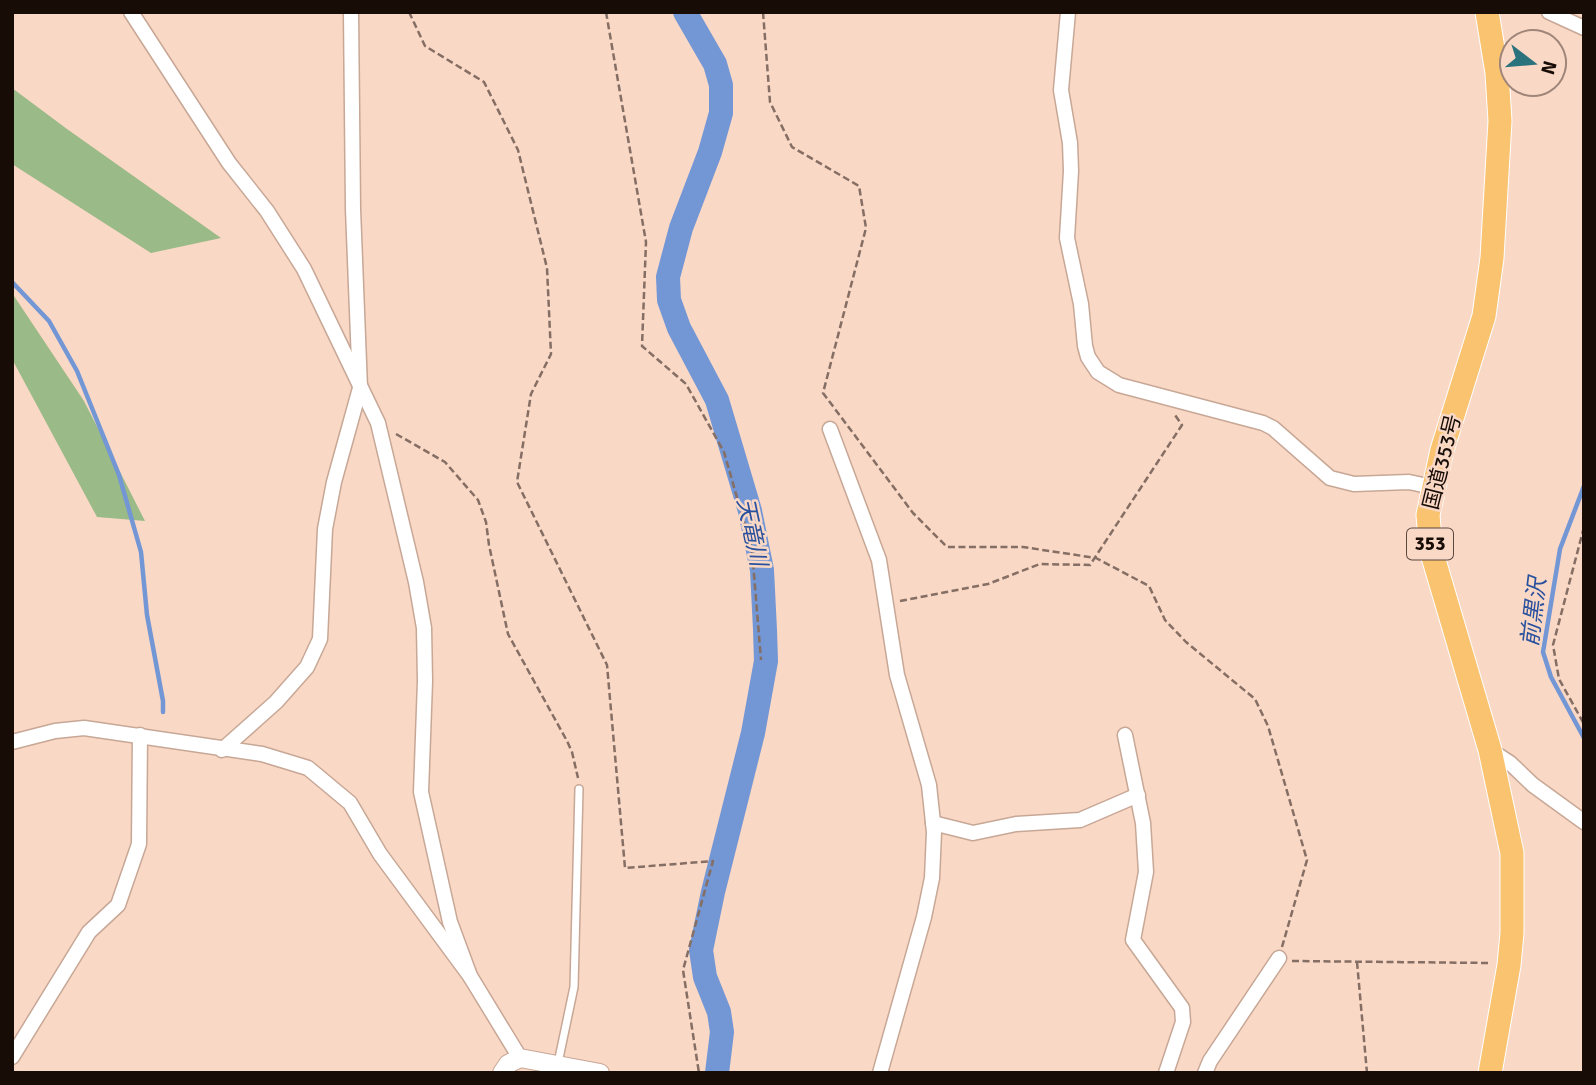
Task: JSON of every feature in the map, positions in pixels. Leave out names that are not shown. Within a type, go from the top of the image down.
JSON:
[{"type":"highway","name":"国道353号","points":[[1487,12],[1497,73],[1500,121],[1492,258],[1483,316],[1432,487],[1428,515],[1431,550],[1490,750],[1512,853],[1512,933],[1490,1073]]},
{"type":"street","points":[[131,12],[229,163],[267,211],[304,269],[378,423],[416,582],[424,628],[421,792],[450,922],[470,976],[510,1067],[558,1065],[600,1073]]},
{"type":"street","points":[[222,750],[276,702],[307,667],[320,639],[325,529],[334,482],[360,388],[353,209],[351,12]]},
{"type":"street","points":[[1068,12],[1061,90],[1070,143],[1067,238],[1081,304],[1085,346],[1091,365],[1119,385],[1181,399],[1263,423],[1273,428],[1330,478],[1354,484],[1409,482],[1432,487]]},
{"type":"street","points":[[1549,12],[1584,28]]},
{"type":"street","points":[[830,429],[879,560],[897,675],[929,785],[933,823],[932,878],[924,917],[880,1073]]},
{"type":"street","points":[[12,742],[55,730],[85,728],[262,754],[308,768],[350,803],[380,854],[470,976]]},
{"type":"street","points":[[12,1057],[89,932],[118,905],[139,844],[141,735]]},
{"type":"street","points":[[1125,735],[1143,823],[1146,872],[1133,940],[1182,1008],[1183,1022],[1166,1073]]},
{"type":"street","points":[[1490,750],[1510,762],[1533,785],[1584,822]]},
{"type":"street","points":[[933,823],[972,833],[1016,824],[1080,820],[1138,794]]},
{"type":"street","points":[[1205,1073],[1210,1061],[1279,958]]},
{"type":"lane","points":[[558,1065],[574,987],[579,789]]},
{"type":"path","points":[[409,12],[425,46],[484,82],[518,150],[547,268],[551,354],[531,394],[517,482],[607,665],[625,868],[713,861],[683,970],[699,1073]]},
{"type":"path","points":[[606,12],[646,242],[642,345],[686,384],[724,452],[751,550],[761,660]]},
{"type":"path","points":[[763,12],[770,102],[792,147],[859,186],[866,228],[823,393],[913,513],[947,547],[1023,547],[1096,558],[1149,586],[1165,620],[1186,642],[1255,699],[1268,726],[1307,860],[1279,958],[1298,962],[1486,962],[1508,965]]},
{"type":"path","points":[[884,605],[988,584],[1040,564],[1090,565],[1182,425],[1172,412]]},
{"type":"path","points":[[378,423],[445,462],[478,500],[486,522],[508,634],[572,752],[579,789]]},
{"type":"path","points":[[1584,527],[1553,645],[1559,679],[1584,724]]},
{"type":"path","points":[[1357,962],[1367,1073]]},
{"type":"green space","points":[[12,88],[221,238],[151,253],[12,164]]},
{"type":"green space","points":[[12,293],[84,401],[145,521],[97,517],[12,359]]},
{"type":"waterway","name":"天竜川","points":[[685,12],[715,64],[721,85],[721,113],[710,152],[681,228],[668,277],[669,300],[679,328],[717,400],[750,511],[762,570],[766,661],[753,733],[701,950],[705,977],[719,1012],[722,1032],[717,1073]]},
{"type":"waterway","points":[[12,282],[49,321],[77,371],[119,475],[141,552],[147,615],[163,712]]},
{"type":"waterway","name":"前黒沢","points":[[1584,486],[1560,549],[1543,652],[1551,677],[1584,738]]}]
